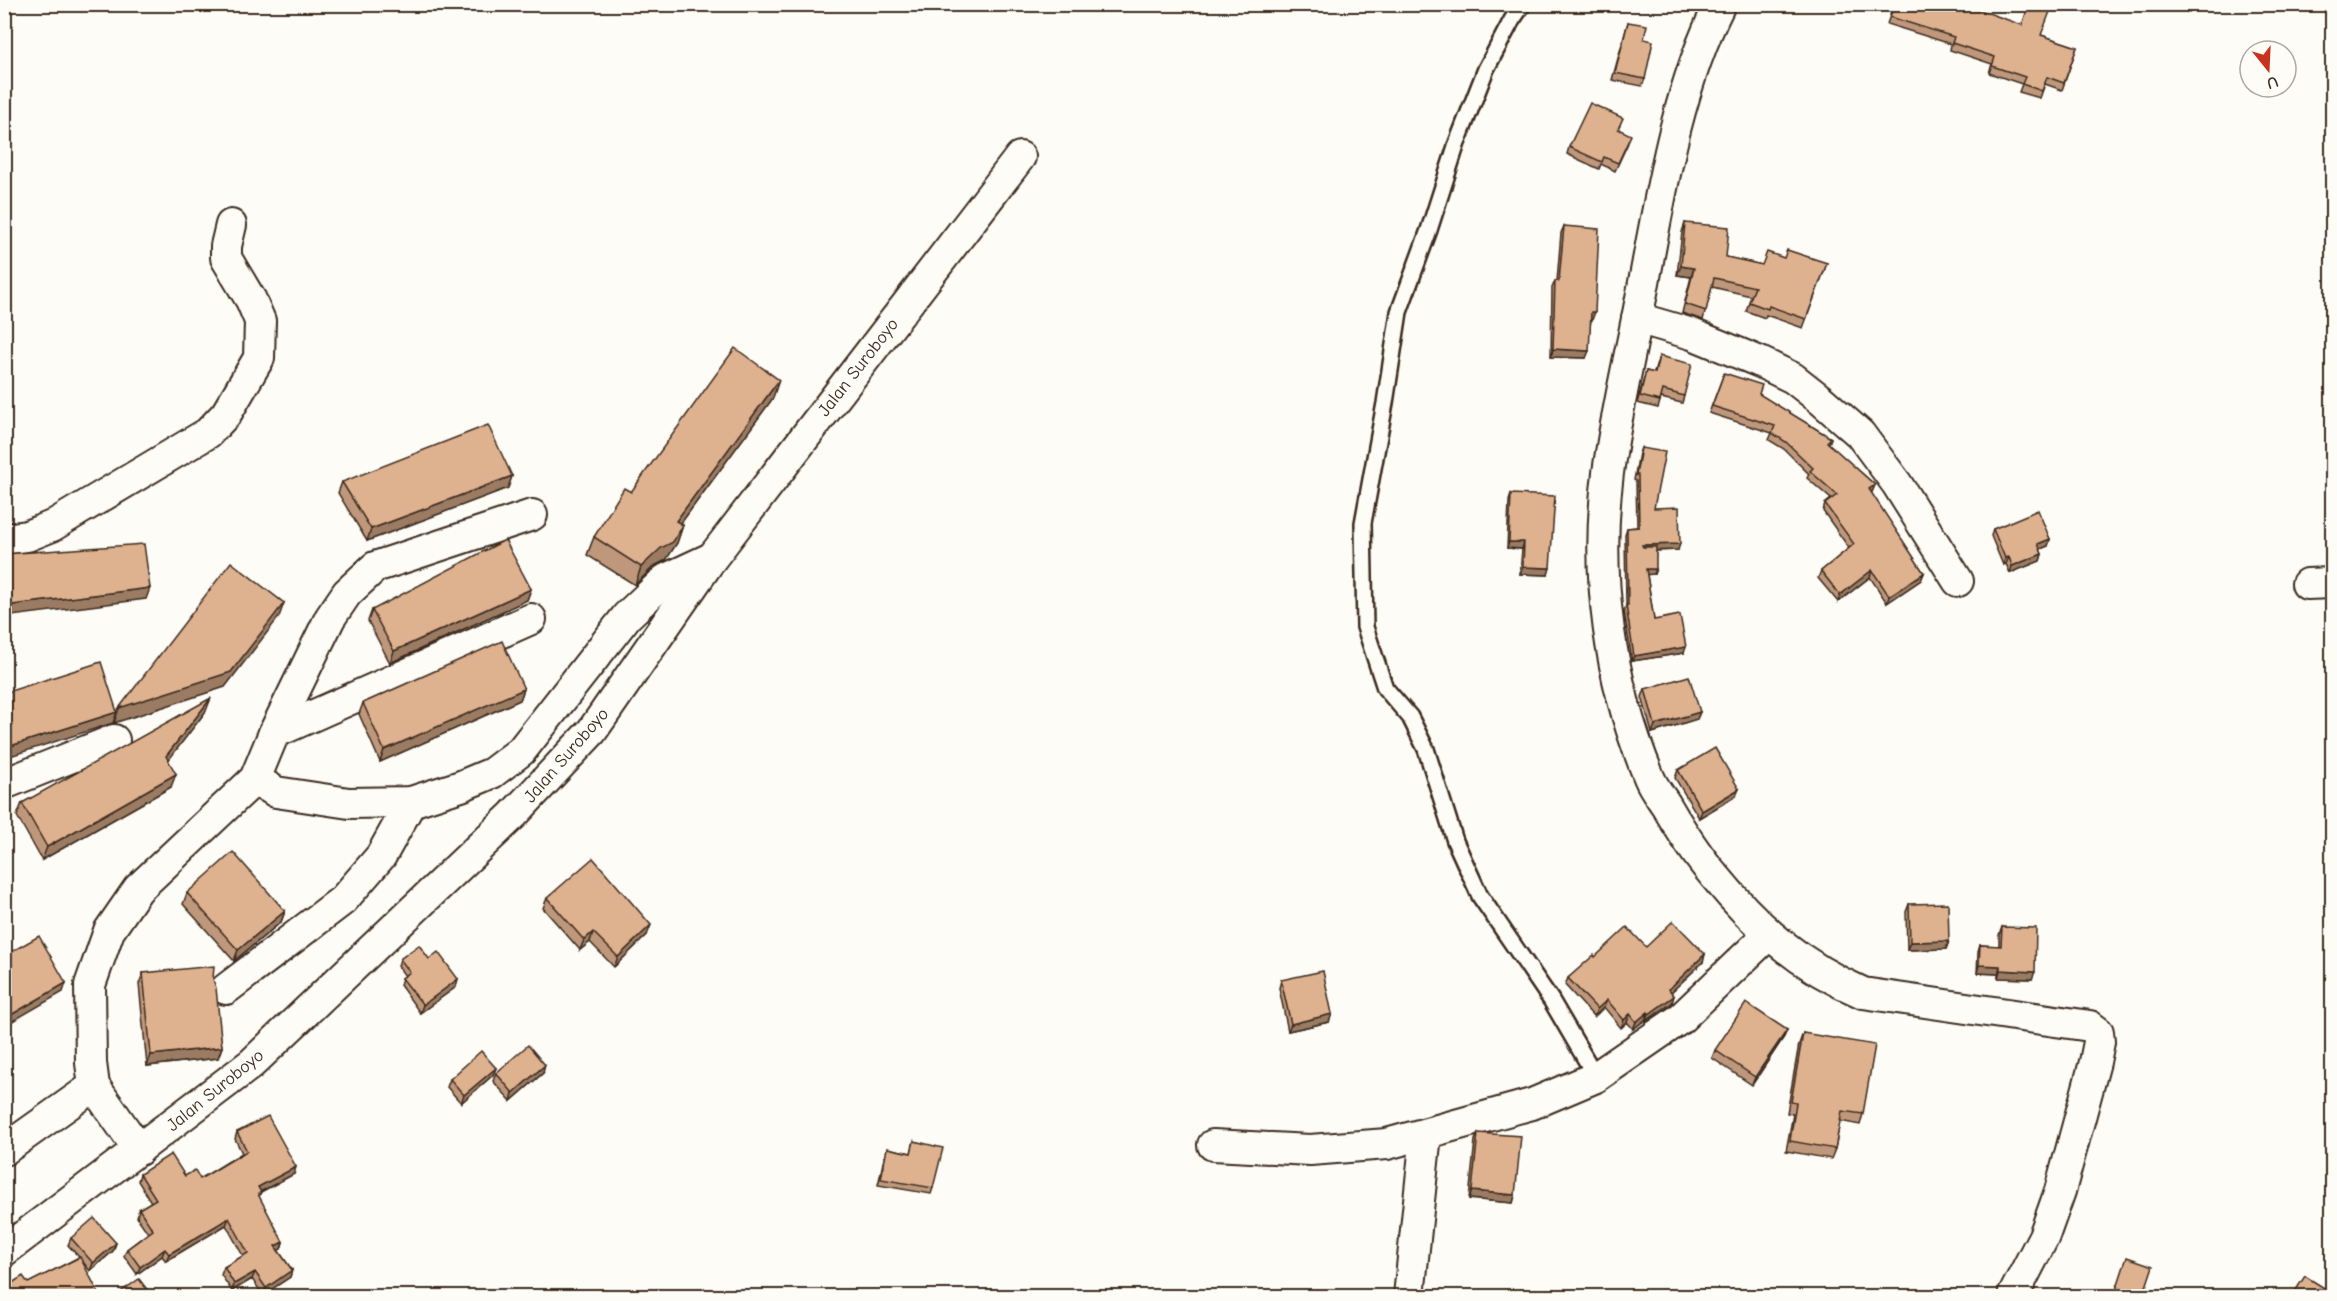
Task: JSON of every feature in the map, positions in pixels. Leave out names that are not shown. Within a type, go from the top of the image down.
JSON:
[{"type":"street","points":[[1719,4],[1687,86],[1659,203],[1608,473],[1604,573],[1607,627],[1619,691],[1650,779],[1700,859],[1742,911],[1797,958],[1830,979],[1863,993],[2090,1026],[2098,1032],[2099,1042],[2095,1062],[2060,1191],[2044,1236],[2013,1296]]},
{"type":"street","name":"Jalan Suroboyo","points":[[4,1251],[251,1064],[513,815],[592,731],[712,558],[1020,157]]},
{"type":"street","points":[[4,539],[27,536],[52,526],[208,433],[226,414],[259,358],[261,338],[260,321],[251,300],[226,258],[231,225]]},
{"type":"street","points":[[1637,318],[1692,334],[1760,362],[1793,378],[1821,400],[1860,434],[1897,484],[1958,581]]},
{"type":"street","points":[[139,1150],[94,1086],[91,1063],[90,985],[109,931],[138,889],[255,779],[274,733],[330,618],[347,593],[375,567],[532,515]]},
{"type":"street","points":[[255,779],[276,792],[349,803],[411,802],[492,773],[521,751],[627,616],[645,598],[666,579],[712,558]]},
{"type":"street","points":[[274,733],[531,619]]},
{"type":"street","points":[[4,784],[114,741]]},
{"type":"street","points":[[225,989],[343,900],[381,856],[411,802]]},
{"type":"street","points":[[1213,1145],[1310,1150],[1387,1144],[1532,1104],[1596,1077],[1680,1018],[1769,934]]},
{"type":"street","points":[[4,1150],[94,1086]]},
{"type":"street","points":[[1409,1296],[1426,1134]]},
{"type":"lane","points":[[1523,4],[1486,69],[1457,144],[1399,312],[1363,524],[1365,627],[1385,688],[1410,717],[1426,749],[1455,841],[1480,896],[1551,1000],[1596,1077]]},
{"type":"building","points":[[1894,4],[1963,4],[2022,25],[2029,4],[2037,4],[2051,9],[2041,35],[2077,47],[2064,83],[2047,77],[2042,91],[2022,84],[2025,77],[1992,66],[1995,57],[1952,43],[1954,37],[1890,17]]},
{"type":"building","points":[[1628,22],[1647,25],[1644,39],[1653,41],[1645,79],[1615,73]]},
{"type":"building","points":[[1590,103],[1623,118],[1618,129],[1631,135],[1618,163],[1604,157],[1602,162],[1569,147]]},
{"type":"building","points":[[1685,223],[1729,227],[1726,257],[1762,265],[1767,252],[1784,258],[1787,250],[1827,263],[1806,319],[1769,306],[1768,309],[1749,302],[1755,287],[1714,278],[1706,311],[1685,304],[1694,268],[1681,266]]},
{"type":"building","points":[[1564,226],[1599,229],[1595,312],[1591,312],[1589,351],[1553,349],[1555,281],[1559,281]]},
{"type":"building","points":[[735,348],[779,380],[676,521],[683,525],[673,542],[661,548],[641,567],[594,537],[624,488],[631,492]]},
{"type":"building","points":[[1659,356],[1692,364],[1684,396],[1663,390],[1660,401],[1640,396],[1646,371],[1655,373]]},
{"type":"building","points":[[1724,373],[1762,385],[1759,394],[1831,438],[1827,442],[1875,485],[1869,489],[1924,573],[1889,596],[1872,570],[1840,595],[1821,571],[1854,544],[1825,504],[1837,495],[1810,471],[1813,468],[1786,442],[1772,433],[1775,426],[1712,406]]},
{"type":"building","points":[[488,425],[512,476],[371,529],[342,482]]},
{"type":"building","points":[[1641,448],[1665,452],[1654,508],[1679,507],[1680,544],[1642,545],[1643,547],[1656,547],[1656,569],[1646,569],[1654,620],[1680,615],[1686,647],[1634,656],[1626,605],[1628,605],[1627,528],[1639,527],[1638,475],[1636,475]]},
{"type":"building","points":[[1511,494],[1555,496],[1550,568],[1523,567],[1524,542],[1509,542]]},
{"type":"building","points":[[2038,510],[2050,539],[2038,544],[2042,554],[2012,566],[2009,557],[2005,558],[1993,529]]},
{"type":"building","points":[[505,540],[531,589],[394,651],[372,610]]},
{"type":"building","points":[[144,544],[150,588],[4,606],[4,554]]},
{"type":"building","points":[[231,562],[284,603],[231,672],[119,708]]},
{"type":"building","points":[[502,641],[524,689],[384,750],[363,703]]},
{"type":"building","points":[[101,662],[117,712],[4,748],[4,693]]},
{"type":"building","points":[[1689,676],[1700,712],[1655,725],[1645,689]]},
{"type":"building","points":[[211,698],[166,756],[176,774],[47,847],[22,803]]},
{"type":"building","points":[[1715,748],[1739,789],[1702,811],[1678,770]]},
{"type":"building","points":[[233,852],[285,911],[238,950],[187,893]]},
{"type":"building","points":[[593,858],[651,925],[618,957],[593,932],[584,940],[547,898]]},
{"type":"building","points":[[1948,903],[1949,941],[1910,942],[1909,904]]},
{"type":"building","points":[[1673,921],[1705,954],[1669,989],[1674,996],[1636,1022],[1630,1014],[1624,1020],[1607,1000],[1597,1009],[1568,978],[1627,927],[1646,947]]},
{"type":"building","points":[[2002,927],[2036,928],[2035,972],[2000,970],[2000,966],[1979,965],[1980,945],[2001,946]]},
{"type":"building","points":[[39,936],[66,983],[4,1019],[4,956]]},
{"type":"building","points":[[419,945],[429,959],[438,952],[458,979],[423,1005],[402,978],[410,972],[400,959]]},
{"type":"building","points":[[214,966],[213,979],[222,1047],[151,1055],[143,973]]},
{"type":"building","points":[[1323,971],[1332,1014],[1291,1024],[1281,980]]},
{"type":"building","points":[[1746,1003],[1787,1030],[1755,1077],[1715,1050]]},
{"type":"building","points":[[1803,1033],[1875,1045],[1863,1114],[1842,1111],[1835,1149],[1790,1141],[1796,1103],[1791,1102]]},
{"type":"building","points":[[528,1045],[545,1065],[513,1093],[496,1073]]},
{"type":"building","points":[[481,1051],[496,1068],[464,1095],[450,1079]]},
{"type":"building","points":[[268,1116],[296,1167],[258,1187],[261,1192],[258,1194],[283,1242],[275,1246],[292,1270],[266,1288],[255,1272],[234,1284],[224,1267],[248,1253],[229,1218],[169,1254],[165,1249],[140,1267],[127,1249],[153,1230],[139,1209],[156,1199],[140,1174],[171,1154],[185,1176],[195,1170],[200,1179],[247,1151],[237,1132]]},
{"type":"building","points":[[1478,1133],[1521,1136],[1515,1195],[1472,1191]]},
{"type":"building","points":[[914,1141],[943,1148],[933,1188],[881,1179],[887,1148],[911,1153]]},
{"type":"building","points":[[94,1218],[116,1243],[93,1263],[71,1238]]},
{"type":"building","points":[[80,1257],[100,1296],[4,1296],[4,1288],[23,1276],[28,1283]]},
{"type":"building","points":[[2127,1257],[2153,1266],[2143,1296],[2114,1296]]},
{"type":"building","points":[[2305,1276],[2329,1291],[2325,1296],[2292,1296]]},
{"type":"building","points":[[139,1279],[152,1296],[115,1296]]}]
